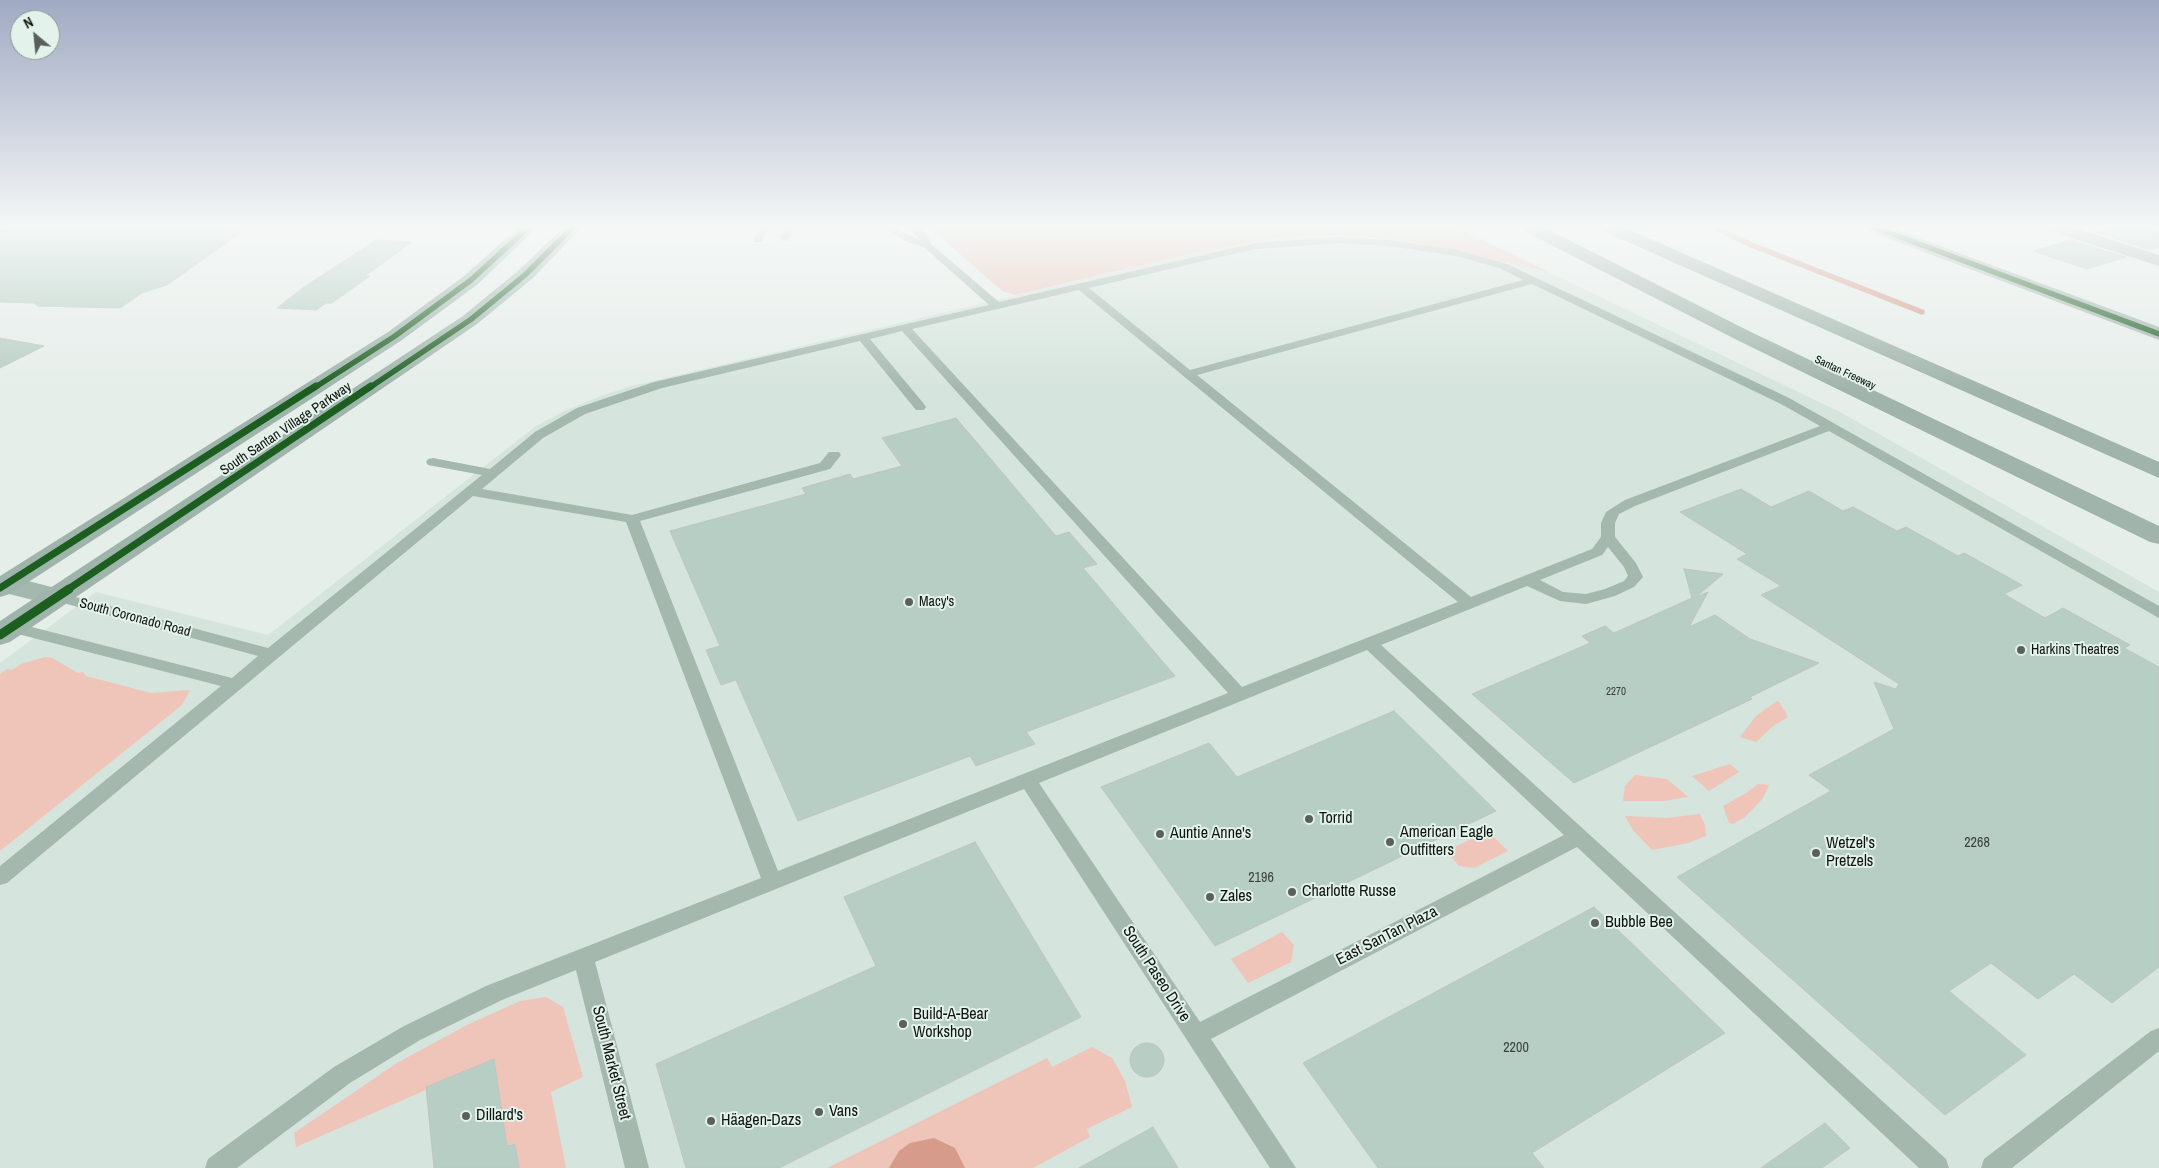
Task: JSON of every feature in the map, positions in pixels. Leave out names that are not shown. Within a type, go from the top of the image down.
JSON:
[{"type":"highway","points":[[1638,282],[1744,336],[2159,536]]},
{"type":"highway","name":"Santan Freeway","points":[[1648,282],[2159,520]]},
{"type":"highway","points":[[1732,282],[2159,471]]},
{"type":"highway","points":[[1846,332],[1935,362],[2159,457]]},
{"type":"main road","name":"South Santan Village Parkway","points":[[2,585],[395,336],[469,282]]},
{"type":"main road","name":"South Santan Village Parkway","points":[[4,628],[57,597],[470,320],[517,282]]},
{"type":"street","points":[[2019,282],[2159,334]]},
{"type":"street","name":"South Coronado Road","points":[[2,585],[57,597]]},
{"type":"lane","points":[[969,282],[996,305]]},
{"type":"lane","points":[[0,877],[539,435],[581,411],[658,385],[1100,282]]},
{"type":"lane","points":[[1188,374],[1527,282]]},
{"type":"lane","points":[[1536,282],[1786,401],[2159,613]]},
{"type":"lane","points":[[1080,286],[1469,603]]},
{"type":"lane","points":[[904,327],[1240,695]]},
{"type":"lane","points":[[862,337],[920,407]]},
{"type":"lane","points":[[217,1168],[342,1075],[412,1033],[494,994],[1597,552],[1608,537],[1608,523],[1613,512],[1630,503],[1831,426]]},
{"type":"lane","points":[[470,491],[632,519],[825,466],[834,455]]},
{"type":"lane","points":[[434,462],[492,473]]},
{"type":"lane","points":[[632,519],[772,882]]},
{"type":"lane","points":[[1526,580],[1560,596],[1586,599],[1610,593],[1629,584],[1636,577],[1631,566],[1608,537]]},
{"type":"lane","name":"South Coronado Road","points":[[57,597],[270,654]]},
{"type":"lane","points":[[4,628],[234,684]]},
{"type":"lane","points":[[1369,644],[1937,1168]]},
{"type":"lane","name":"South Paseo Drive","points":[[1028,780],[1284,1168]]},
{"type":"lane","name":"East SanTan Plaza","points":[[1196,1035],[1578,837]]},
{"type":"lane","name":"South Market Street","points":[[584,958],[637,1168]]},
{"type":"lane","points":[[1993,1168],[2159,1038]]},
{"type":"shaded area","points":[[991,282],[1073,282],[1015,295],[1002,291]]},
{"type":"shaded area","points":[[1074,282],[1568,282],[1840,412],[2159,592],[2159,1168],[0,1168],[0,663],[96,592],[268,635],[536,426],[566,410],[632,386]]},
{"type":"shaded area","points":[[45,657],[52,658],[78,673],[83,672],[86,676],[151,693],[190,690],[182,705],[0,851],[0,674],[7,669],[12,670],[21,664]]},
{"type":"shaded area","points":[[1777,701],[1788,717],[1772,727],[1756,742],[1740,737],[1756,716]]},
{"type":"shaded area","points":[[1730,764],[1739,772],[1709,791],[1692,776]]},
{"type":"shaded area","points":[[1635,775],[1667,779],[1688,797],[1664,801],[1623,801],[1625,786]]},
{"type":"shaded area","points":[[1758,784],[1769,785],[1763,798],[1745,817],[1733,824],[1729,823],[1723,806]]},
{"type":"shaded area","points":[[1700,814],[1705,825],[1706,836],[1688,843],[1652,850],[1633,830],[1625,816],[1667,818]]},
{"type":"shaded area","points":[[1488,831],[1508,851],[1474,868],[1459,866],[1446,851]]},
{"type":"shaded area","points":[[1282,932],[1294,945],[1291,962],[1248,983],[1231,959]]},
{"type":"shaded area","points":[[546,997],[563,1007],[583,1077],[551,1092],[566,1168],[519,1168],[515,1143],[507,1146],[494,1060],[296,1147],[294,1133],[397,1063],[467,1025],[520,1001]]},
{"type":"shaded area","points":[[1092,1047],[1112,1058],[1125,1081],[1132,1107],[1087,1129],[1090,1137],[1033,1168],[827,1168],[1047,1058],[1052,1067]]},
{"type":"shaded area","points":[[934,1138],[955,1148],[965,1168],[889,1168],[899,1151],[910,1143]]},
{"type":"building","points":[[0,282],[172,282],[142,293],[120,308],[38,306],[34,303],[0,302]]},
{"type":"building","points":[[312,282],[362,282],[332,303],[326,303],[316,310],[277,308]]},
{"type":"building","points":[[0,338],[44,346],[0,368]]},
{"type":"building","points":[[956,418],[1056,536],[1069,532],[1097,564],[1083,568],[1175,676],[1026,732],[1035,744],[976,766],[970,756],[798,821],[736,680],[721,685],[706,650],[720,646],[670,531],[806,494],[802,488],[850,474],[853,479],[902,466],[882,438]]},
{"type":"building","points":[[1741,489],[1771,507],[1809,491],[1843,511],[1853,507],[1897,531],[1906,527],[1958,556],[1964,553],[2022,585],[2004,594],[2045,618],[2063,608],[2130,645],[2124,648],[2159,667],[2159,967],[2112,1003],[2074,974],[2038,999],[1991,963],[1949,991],[2026,1055],[1945,1115],[1677,877],[1831,791],[1809,775],[1894,729],[1874,682],[1896,689],[1899,684],[1761,595],[1781,586],[1737,559],[1747,554],[1680,512]]},
{"type":"building","points":[[1684,569],[1723,574],[1696,597],[1708,592],[1689,627],[1715,615],[1750,639],[1819,663],[1750,697],[1752,699],[1574,783],[1472,694],[1590,643],[1582,636],[1605,626],[1614,633],[1692,598]]},
{"type":"building","points":[[1394,711],[1496,811],[1215,946],[1101,787],[1209,743],[1237,777]]},
{"type":"building","points":[[975,842],[1081,1017],[779,1168],[686,1168],[656,1064],[876,966],[844,897]]},
{"type":"building","points":[[1594,907],[1725,1033],[1532,1153],[1544,1168],[1378,1168],[1303,1063]]},
{"type":"building","points":[[1147,1043],[1159,1048],[1164,1060],[1159,1072],[1147,1077],[1135,1072],[1130,1060],[1135,1048]]},
{"type":"building","name":"Dillard's","points":[[494,1059],[507,1146],[515,1144],[519,1168],[434,1168],[426,1087]]},
{"type":"building","points":[[1825,1123],[1850,1148],[1822,1168],[1761,1168]]},
{"type":"building","points":[[1153,1127],[1178,1168],[1079,1168]]},
{"type":"waterway","points":[[1844,282],[1922,312]]},
{"type":"cycle path","points":[[0,588],[395,336],[469,282]]},
{"type":"cycle path","points":[[0,635],[470,320],[517,282]]},
{"type":"cycle path","points":[[2019,282],[2159,334]]},
{"type":"place","name":"Macy's","points":[[909,602]]},
{"type":"place","name":"Harkins Theatres","points":[[2021,650]]},
{"type":"place","name":"Torrid","points":[[1309,819]]},
{"type":"place","name":"Auntie Anne's","points":[[1160,834]]},
{"type":"place","name":"American Eagle Outfitters","points":[[1390,842]]},
{"type":"place","name":"Wetzel's Pretzels","points":[[1816,853]]},
{"type":"place","name":"Charlotte Russe","points":[[1292,892]]},
{"type":"place","name":"Zales","points":[[1210,897]]},
{"type":"place","name":"Bubble Bee","points":[[1595,923]]},
{"type":"place","name":"Build-A-Bear Workshop","points":[[903,1024]]},
{"type":"place","name":"Vans","points":[[819,1112]]},
{"type":"place","name":"Dillard's","points":[[466,1116]]},
{"type":"place","name":"Häagen-Dazs","points":[[711,1121]]}]
